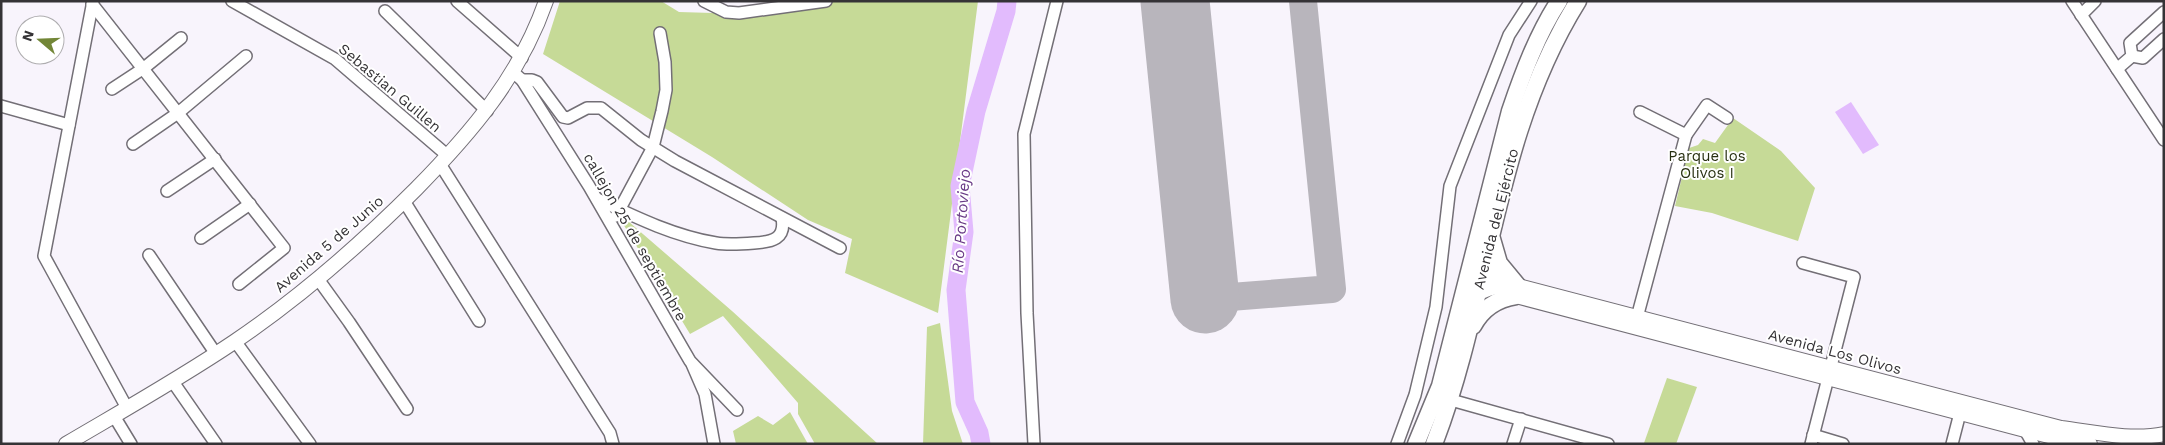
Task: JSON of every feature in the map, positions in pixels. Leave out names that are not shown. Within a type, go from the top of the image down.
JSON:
[{"type":"main road","name":"Avenida del Ejército","points":[[1434,444],[1451,400],[1478,294],[1484,267],[1485,232],[1508,119],[1521,79],[1546,22],[1559,1]]},
{"type":"main road","name":"Avenida del Ejército","points":[[1416,444],[1440,386],[1459,311],[1523,116],[1561,28],[1578,1]]},
{"type":"main road","points":[[1467,340],[1478,318],[1489,306],[1517,291],[1499,263],[1485,232]]},
{"type":"street","name":"Sebastian Guillen","points":[[232,1],[335,59],[444,160],[610,433],[613,444]]},
{"type":"street","points":[[456,1],[522,58]]},
{"type":"street","name":"Avenida 5 de Junio","points":[[66,444],[173,382],[235,341],[318,279],[404,201],[444,160],[518,76],[522,58],[546,1]]},
{"type":"street","points":[[704,1],[726,12],[739,13],[826,1]]},
{"type":"street","points":[[1034,444],[1027,313],[1024,134],[1057,1]]},
{"type":"street","points":[[1397,444],[1415,395],[1436,307],[1450,186],[1509,35],[1531,1]]},
{"type":"street","points":[[2072,1],[2164,140]]},
{"type":"street","points":[[2081,14],[2095,1]]},
{"type":"street","points":[[92,3],[284,248],[239,284]]},
{"type":"street","points":[[92,3],[44,256],[127,408]]},
{"type":"street","points":[[385,11],[487,111]]},
{"type":"street","points":[[2132,56],[2130,43],[2164,12]]},
{"type":"street","points":[[611,224],[653,147],[666,90],[665,62],[660,33]]},
{"type":"street","points":[[112,89],[144,68],[181,38]]},
{"type":"street","points":[[2132,56],[2143,58],[2164,39]]},
{"type":"street","points":[[133,144],[178,112],[246,56]]},
{"type":"street","points":[[2118,69],[2132,56]]},
{"type":"street","points":[[518,76],[537,82],[563,117],[568,118],[587,108],[601,108],[675,161],[840,248]]},
{"type":"street","name":"callejon 25 de septiembre","points":[[518,76],[597,199],[690,361],[716,385],[737,410]]},
{"type":"street","points":[[1636,322],[1686,135],[1707,105],[1727,118]]},
{"type":"street","points":[[1,106],[69,126]]},
{"type":"street","points":[[1640,112],[1686,135]]},
{"type":"street","points":[[167,191],[215,159]]},
{"type":"street","points":[[597,199],[660,228],[715,243],[760,243],[778,237],[784,226],[782,218]]},
{"type":"street","points":[[404,201],[479,321]]},
{"type":"street","points":[[201,238],[250,204]]},
{"type":"street","points":[[149,256],[216,354]]},
{"type":"street","points":[[1803,264],[1854,276],[1812,440],[1843,444]]},
{"type":"street","name":"Avenida Los Olivos","points":[[1484,267],[1501,285],[1517,291],[1830,373],[2061,428],[2125,436],[2164,434]]},
{"type":"street","points":[[318,279],[406,408]]},
{"type":"street","points":[[1459,311],[1478,294],[1501,285]]},
{"type":"street","points":[[235,341],[310,444]]},
{"type":"street","points":[[690,361],[705,394],[714,444]]},
{"type":"street","name":"Avenida Los Olivos","points":[[1830,373],[1960,413],[2064,440],[2090,444]]},
{"type":"street","points":[[173,382],[216,444]]},
{"type":"street","points":[[1451,400],[1608,444]]},
{"type":"street","points":[[1952,444],[1960,413]]},
{"type":"street","points":[[114,416],[132,444]]},
{"type":"street","points":[[1513,444],[1521,419]]},
{"type":"street","points":[[2025,430],[2033,444]]},
{"type":"green space","points":[[560,1],[661,1],[679,12],[747,14],[819,1],[978,1],[938,313],[845,273],[852,239],[808,220],[712,157],[543,54]]},
{"type":"green space","name":"Parque los Olivos I","points":[[1733,118],[1781,151],[1815,188],[1798,241],[1712,213],[1675,206],[1689,148],[1698,145],[1703,139],[1715,143]]},
{"type":"green space","points":[[614,209],[732,311],[878,444],[815,444],[798,414],[798,403],[723,316],[690,334]]},
{"type":"green space","points":[[940,323],[952,411],[963,444],[923,444],[927,327]]},
{"type":"green space","points":[[1667,378],[1697,387],[1676,444],[1646,444],[1644,443]]},
{"type":"green space","points":[[790,412],[808,444],[736,444],[733,431],[758,416],[773,425]]},
{"type":"shaded area","points":[[1851,102],[1879,145],[1863,154],[1835,112]]},
{"type":"waterway","name":"Río Portoviejo","points":[[981,444],[979,433],[965,402],[956,290],[964,232],[960,186],[976,111],[1006,11],[1007,1]]},
{"type":"taxiway","points":[[1205,299],[1332,289],[1303,1]]},
{"type":"runway","points":[[1175,1],[1205,299]]}]
